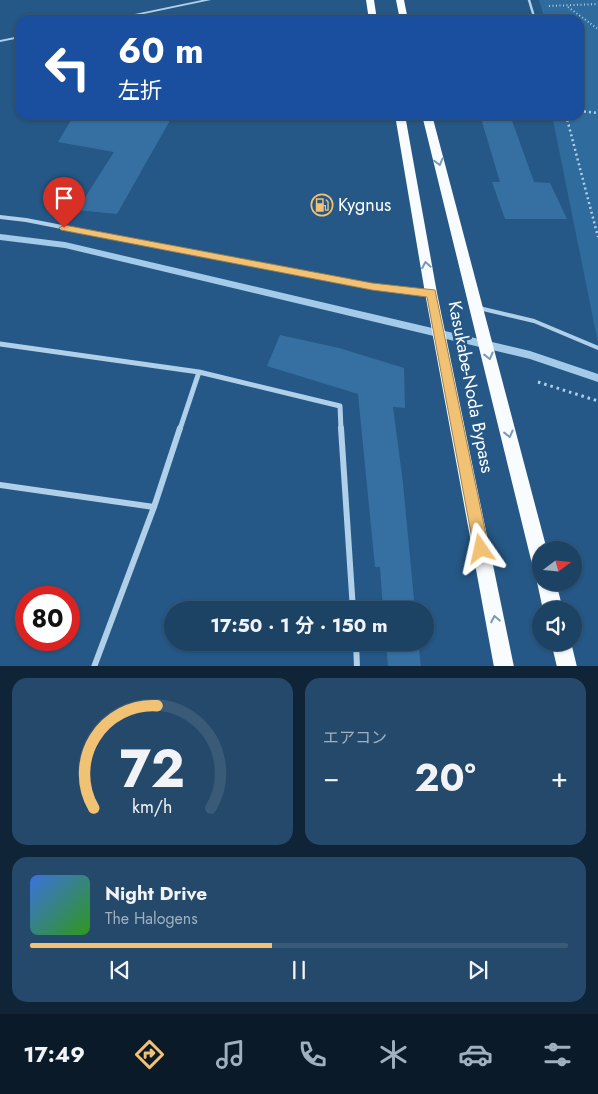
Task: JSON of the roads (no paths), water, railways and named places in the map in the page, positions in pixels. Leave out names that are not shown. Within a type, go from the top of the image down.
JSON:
[{"type":"highway","points":[[370,0],[372,15]]},
{"type":"highway","points":[[400,0],[403,15]]},
{"type":"highway","name":"Kasukabe-Noda Bypass","points":[[401,120],[431,293],[504,666]]},
{"type":"highway","name":"Kasukabe-Noda Bypass","points":[[428,120],[535,541]]},
{"type":"highway","points":[[563,651],[567,666]]},
{"type":"street","points":[[133,15],[209,0]]},
{"type":"street","points":[[0,41],[15,38]]},
{"type":"street","points":[[0,217],[26,220],[372,287],[431,293]]},
{"type":"street","points":[[0,344],[200,372],[340,406],[352,601]]},
{"type":"street","points":[[94,666],[154,507],[200,372]]},
{"type":"street","points":[[0,484],[154,507]]},
{"type":"street","points":[[356,651],[357,666]]},
{"type":"lane","points":[[529,0],[534,15]]},
{"type":"lane","points":[[477,307],[534,321],[598,348]]},
{"type":"waterway","points":[[0,237],[65,245],[530,355],[598,378]]},
{"type":"place","name":"Kygnus","points":[[322,205]]}]
